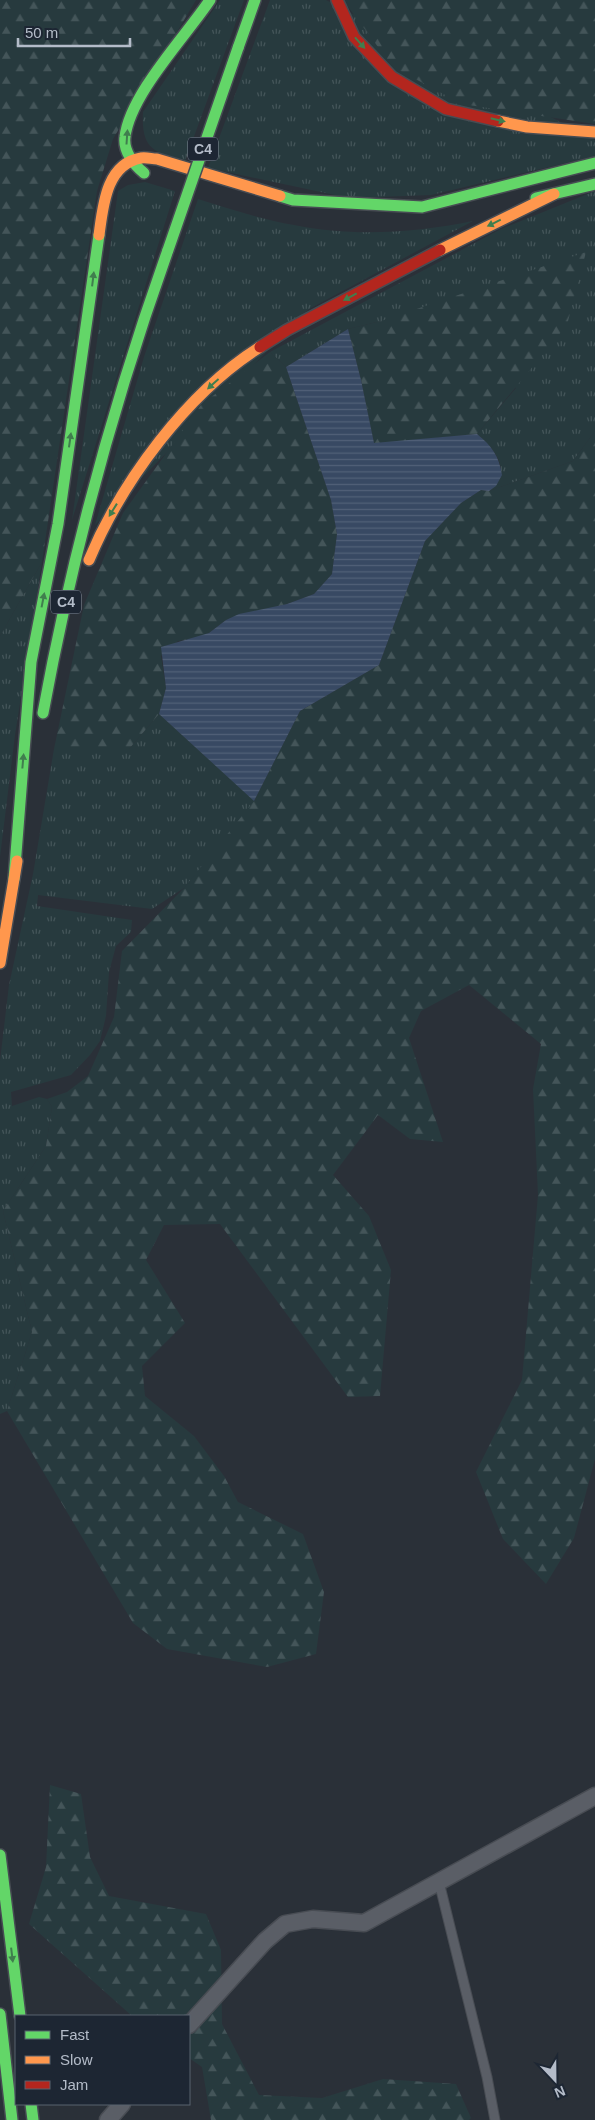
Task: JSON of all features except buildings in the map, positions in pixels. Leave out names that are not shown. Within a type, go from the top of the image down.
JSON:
[{"type":"highway","points":[[152,176],[142,172],[128,153],[125,137],[134,107],[210,0]]},
{"type":"highway","name":"C4","points":[[40,725],[77,550],[105,444],[145,312],[255,0]]},
{"type":"highway","points":[[337,0],[354,37],[392,77],[446,108],[527,127],[595,132]]},
{"type":"highway","points":[[14,879],[31,662],[58,524],[104,199],[118,169],[141,158],[156,159],[293,200],[422,207],[595,163]]},
{"type":"highway","points":[[507,204],[595,184]]},
{"type":"highway","points":[[179,185],[197,190]]},
{"type":"highway","points":[[49,676],[75,592],[103,526],[144,461],[194,401],[239,360],[287,330],[469,235],[554,194]]},
{"type":"highway","points":[[0,963],[36,754]]},
{"type":"highway","points":[[0,1855],[20,2015]]},
{"type":"highway","points":[[0,2014],[12,2120]]},
{"type":"highway","points":[[32,2105],[33,2120]]},
{"type":"street","points":[[190,2024],[246,1961],[285,1924],[313,1919],[364,1923],[595,1796]]},
{"type":"street","points":[[108,2120],[121,2105]]},
{"type":"lane","points":[[439,1882],[487,2077],[495,2120]]},
{"type":"green space","points":[[0,0],[196,0],[113,139],[97,191],[42,562],[0,636]]},
{"type":"green space","points":[[220,0],[244,0],[185,161],[165,155],[151,147],[144,134],[143,112]]},
{"type":"green space","points":[[270,0],[326,0],[595,140],[595,156],[431,195],[349,198],[208,168]]},
{"type":"green space","points":[[343,0],[595,0],[595,124],[462,104],[393,67]]},
{"type":"green space","points":[[145,182],[175,191],[72,520],[118,191],[128,185]]},
{"type":"green space","points":[[595,191],[595,431],[573,461],[489,491],[500,477],[501,469],[495,454],[477,434],[516,388],[381,321],[348,329],[286,367],[270,352],[501,229]]},
{"type":"green space","points":[[198,199],[269,220],[338,231],[406,231],[473,221],[309,309],[95,525],[144,357]]},
{"type":"green space","points":[[586,252],[567,325],[477,434],[374,444],[348,329],[381,321]]},
{"type":"green space","points":[[270,352],[286,367],[331,500],[337,534],[332,574],[314,594],[287,604],[226,620],[209,633],[198,638],[178,641],[161,656],[166,688],[159,714],[129,749],[54,749],[84,605],[123,513],[201,405]]},
{"type":"green space","points":[[595,431],[595,1459],[574,1538],[546,1584],[503,1539],[476,1472],[522,1380],[538,1195],[533,1089],[541,1044],[469,985],[421,1011],[409,1038],[443,1142],[410,1139],[378,1115],[333,1175],[369,1216],[391,1270],[380,1396],[348,1397],[220,1224],[164,1225],[146,1260],[185,1323],[142,1366],[145,1396],[194,1436],[224,1476],[238,1502],[303,1534],[324,1592],[316,1654],[267,1667],[167,1649],[133,1623],[7,1411],[32,1332],[3,1211],[46,1146],[52,1107],[47,1099],[67,1092],[88,1076],[114,1017],[122,951],[184,888],[254,801],[300,711],[379,665],[425,541],[461,503],[481,490],[489,491],[573,461]]},
{"type":"green space","points":[[42,562],[15,735],[0,857],[0,636]]},
{"type":"green space","points":[[159,714],[256,802],[184,888],[152,909],[38,895],[37,906],[132,920],[131,932],[116,946],[109,972],[106,1016],[100,1041],[71,1075],[11,1092],[12,1106],[39,1097],[47,1099],[52,1107],[46,1146],[3,1211],[32,1332],[7,1411],[0,1414],[0,1061],[9,985],[33,874],[54,749],[129,749]]},
{"type":"green space","points":[[50,1785],[81,1794],[90,1857],[109,1896],[206,1914],[221,1950],[222,2024],[259,2095],[322,2098],[383,2079],[456,2084],[471,2118],[469,2120],[211,2120],[202,2067],[190,2059],[190,2015],[131,2015],[29,1924],[46,1867]]},
{"type":"water","points":[[348,329],[374,443],[477,434],[494,452],[502,475],[496,486],[489,491],[481,490],[461,503],[425,541],[379,665],[300,711],[254,801],[159,714],[166,688],[161,647],[209,633],[226,620],[239,614],[287,604],[314,594],[332,574],[337,534],[331,500],[286,367]]},
{"type":"traffic: fast","points":[[144,173],[133,162],[127,152],[125,137],[129,120],[137,103],[160,66],[210,0]]},
{"type":"traffic: fast","points":[[238,48],[255,0]]},
{"type":"traffic: fast","points":[[168,250],[238,48]]},
{"type":"traffic: fast","points":[[280,196],[293,200],[422,207],[595,163]]},
{"type":"traffic: fast","points":[[536,198],[595,184]]},
{"type":"traffic: fast","points":[[14,879],[31,662],[58,524],[99,235]]},
{"type":"traffic: fast","points":[[43,713],[67,595],[96,479],[112,421],[168,250]]},
{"type":"traffic: fast","points":[[0,1855],[20,2015]]},
{"type":"traffic: fast","points":[[0,2014],[12,2120]]},
{"type":"traffic: fast","points":[[31,2105],[33,2120]]},
{"type":"traffic: slow","points":[[498,121],[527,127],[595,132]]},
{"type":"traffic: slow","points":[[99,235],[105,199],[113,177],[120,168],[129,162],[141,158],[157,159],[280,196]]},
{"type":"traffic: slow","points":[[440,250],[554,194]]},
{"type":"traffic: slow","points":[[89,560],[119,500],[138,470],[160,441],[207,389],[233,366],[260,347]]},
{"type":"traffic: slow","points":[[0,963],[17,861]]},
{"type":"traffic: jam","points":[[337,0],[354,37],[392,77],[446,109],[498,121]]},
{"type":"traffic: jam","points":[[260,347],[287,330],[440,250]]}]
